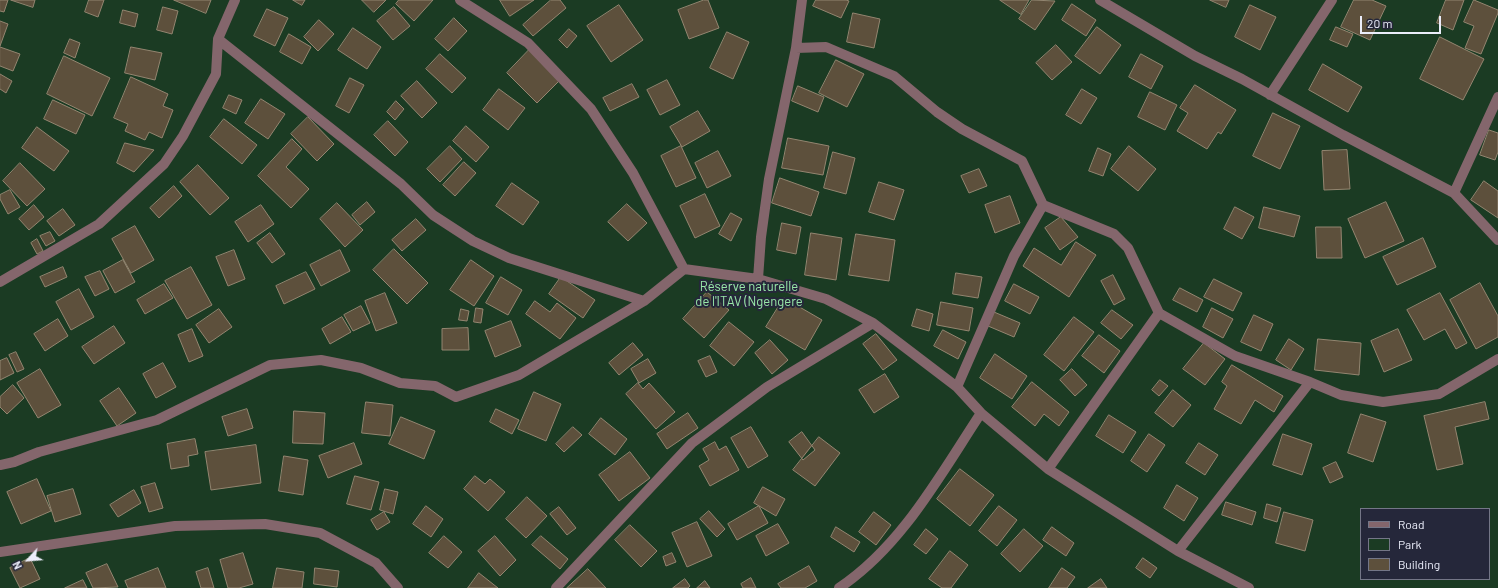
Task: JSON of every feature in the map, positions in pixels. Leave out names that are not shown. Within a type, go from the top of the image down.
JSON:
[{"type":"street","points":[[0,282],[99,224],[164,164],[182,136],[216,74],[218,39],[235,0]]},
{"type":"street","points":[[460,0],[528,43],[591,109],[633,173],[684,268]]},
{"type":"street","points":[[758,279],[761,237],[769,179],[796,48],[802,0]]},
{"type":"street","points":[[1100,0],[1195,56],[1454,193],[1498,240]]},
{"type":"street","points":[[1270,95],[1332,0]]},
{"type":"street","points":[[218,39],[402,184],[433,214],[473,241],[509,258],[644,301]]},
{"type":"street","points":[[796,48],[826,47],[894,76],[936,112],[962,129],[1022,161],[1043,205],[1114,234],[1128,248],[1159,313],[1235,356],[1310,382],[1341,395],[1383,402],[1439,394],[1498,359]]},
{"type":"street","points":[[1454,193],[1498,96]]},
{"type":"street","points":[[957,387],[1014,256],[1043,205]]},
{"type":"street","points":[[0,465],[14,462],[39,452],[157,420],[270,365],[321,360],[361,368],[400,383],[435,386],[456,397],[519,375],[644,301],[684,268],[758,279],[826,299],[873,323],[957,387],[981,413],[1048,469],[1178,551],[1249,588]]},
{"type":"street","points":[[1048,469],[1159,313]]},
{"type":"street","points":[[556,588],[692,444],[767,387],[873,323]]},
{"type":"street","points":[[1178,551],[1310,382]]},
{"type":"street","points":[[839,588],[858,576],[881,554],[915,513],[981,413]]},
{"type":"street","points":[[0,552],[175,526],[266,524],[320,533],[376,563],[398,588]]},
{"type":"green space","name":"Réserve naturelle de l'ITAV (Ngengere","points":[[0,0],[1498,0],[1498,588],[0,588]]},
{"type":"building","points":[[0,0],[8,0],[4,12],[0,11]]},
{"type":"building","points":[[11,0],[35,0],[33,7]]},
{"type":"building","points":[[89,0],[104,0],[98,17],[85,12]]},
{"type":"building","points":[[174,0],[211,0],[206,13]]},
{"type":"building","points":[[293,0],[305,0],[302,5]]},
{"type":"building","points":[[362,0],[386,0],[374,12]]},
{"type":"building","points":[[399,0],[433,0],[414,21],[396,4]]},
{"type":"building","points":[[500,0],[534,0],[510,16]]},
{"type":"building","points":[[551,0],[560,0],[566,8],[533,36],[523,25]]},
{"type":"building","points":[[704,0],[708,0],[719,28],[689,39],[678,10]]},
{"type":"building","points":[[816,0],[849,1],[841,18],[813,6]]},
{"type":"building","points":[[1000,0],[1029,0],[1021,14]]},
{"type":"building","points":[[1032,0],[1055,1],[1035,30],[1019,19]]},
{"type":"building","points":[[1210,0],[1229,0],[1226,7]]},
{"type":"building","points":[[1354,0],[1372,0],[1386,6],[1370,40],[1341,27]]},
{"type":"building","points":[[1446,0],[1464,0],[1453,30],[1437,23]]},
{"type":"building","points":[[1474,0],[1498,10],[1481,54],[1465,48],[1474,26],[1464,22]]},
{"type":"building","points":[[1072,4],[1096,20],[1086,36],[1062,20]]},
{"type":"building","points":[[619,5],[643,40],[611,62],[587,26]]},
{"type":"building","points":[[1250,5],[1276,17],[1260,50],[1235,37]]},
{"type":"building","points":[[163,7],[178,11],[172,34],[157,30]]},
{"type":"building","points":[[394,7],[410,26],[393,40],[377,21]]},
{"type":"building","points":[[267,9],[288,18],[275,46],[254,36]]},
{"type":"building","points":[[123,10],[138,14],[135,27],[120,23]]},
{"type":"building","points":[[853,13],[880,19],[874,48],[847,42]]},
{"type":"building","points":[[454,18],[467,31],[448,51],[435,39]]},
{"type":"building","points":[[319,20],[334,34],[318,51],[304,37]]},
{"type":"building","points":[[0,21],[8,24],[0,46]]},
{"type":"building","points":[[1097,27],[1121,45],[1100,74],[1075,56]]},
{"type":"building","points":[[1336,27],[1353,34],[1347,47],[1330,40]]},
{"type":"building","points":[[353,28],[381,47],[367,69],[338,50]]},
{"type":"building","points":[[569,29],[577,36],[567,48],[559,40]]},
{"type":"building","points":[[727,32],[749,42],[733,79],[710,68]]},
{"type":"building","points":[[289,34],[311,47],[302,64],[280,52]]},
{"type":"building","points":[[1440,37],[1484,59],[1463,100],[1420,79]]},
{"type":"building","points":[[70,39],[80,43],[75,58],[64,53]]},
{"type":"building","points":[[1056,45],[1072,62],[1052,80],[1036,63]]},
{"type":"building","points":[[0,47],[20,54],[13,71],[0,66]]},
{"type":"building","points":[[131,47],[162,53],[155,80],[125,73]]},
{"type":"building","points":[[529,50],[559,81],[537,103],[507,73]]},
{"type":"building","points":[[440,54],[466,78],[452,93],[426,69]]},
{"type":"building","points":[[1141,54],[1163,66],[1151,89],[1129,77]]},
{"type":"building","points":[[64,56],[110,78],[92,116],[47,94]]},
{"type":"building","points":[[836,60],[864,74],[847,107],[819,93]]},
{"type":"building","points":[[1323,64],[1362,87],[1348,112],[1309,90]]},
{"type":"building","points":[[0,74],[12,81],[6,93],[0,89]]},
{"type":"building","points":[[131,77],[168,94],[163,106],[173,110],[162,138],[149,132],[145,140],[125,131],[128,124],[114,118]]},
{"type":"building","points":[[350,78],[364,85],[349,113],[336,106]]},
{"type":"building","points":[[667,80],[680,105],[660,115],[647,90]]},
{"type":"building","points":[[417,81],[437,103],[422,118],[401,96]]},
{"type":"building","points":[[632,84],[639,97],[610,111],[603,98]]},
{"type":"building","points":[[1195,85],[1236,110],[1221,134],[1218,132],[1207,149],[1177,131],[1188,113],[1180,108]]},
{"type":"building","points":[[798,86],[824,97],[818,112],[792,101]]},
{"type":"building","points":[[499,89],[525,108],[508,130],[483,110]]},
{"type":"building","points":[[1082,89],[1097,98],[1081,124],[1066,115]]},
{"type":"building","points":[[1150,92],[1177,105],[1165,130],[1138,117]]},
{"type":"building","points":[[229,95],[242,100],[236,114],[223,108]]},
{"type":"building","points":[[261,99],[285,114],[268,139],[245,123]]},
{"type":"building","points":[[53,100],[85,115],[76,134],[44,119]]},
{"type":"building","points":[[396,101],[404,109],[395,120],[387,112]]},
{"type":"building","points":[[698,111],[710,131],[682,147],[670,127]]},
{"type":"building","points":[[1273,113],[1300,126],[1280,169],[1253,156]]},
{"type":"building","points":[[308,117],[334,144],[317,161],[291,134]]},
{"type":"building","points":[[224,119],[257,145],[242,164],[210,137]]},
{"type":"building","points":[[388,121],[408,142],[395,156],[374,135]]},
{"type":"building","points":[[466,126],[489,147],[476,162],[453,141]]},
{"type":"building","points":[[37,127],[69,151],[54,171],[22,148]]},
{"type":"building","points":[[1489,130],[1498,133],[1498,152],[1495,160],[1480,155]]},
{"type":"building","points":[[788,138],[829,146],[823,175],[782,168]]},
{"type":"building","points":[[292,139],[302,149],[286,167],[309,189],[291,208],[258,176]]},
{"type":"building","points":[[125,143],[154,150],[134,172],[117,163]]},
{"type":"building","points":[[450,146],[462,159],[440,182],[427,169]]},
{"type":"building","points":[[681,146],[696,178],[676,187],[661,156]]},
{"type":"building","points":[[1129,146],[1156,169],[1138,191],[1111,169]]},
{"type":"building","points":[[1098,148],[1111,154],[1103,176],[1089,171]]},
{"type":"building","points":[[1347,150],[1350,189],[1324,190],[1322,151]]},
{"type":"building","points":[[718,151],[731,176],[707,188],[695,163]]},
{"type":"building","points":[[833,152],[855,158],[846,194],[824,188]]},
{"type":"building","points":[[464,162],[476,173],[455,196],[443,185]]},
{"type":"building","points":[[20,163],[45,189],[27,206],[3,181]]},
{"type":"building","points":[[198,165],[229,198],[210,215],[180,182]]},
{"type":"building","points":[[979,169],[987,186],[969,193],[961,176]]},
{"type":"building","points":[[780,178],[819,192],[811,216],[772,203]]},
{"type":"building","points":[[1484,181],[1498,191],[1498,218],[1471,200]]},
{"type":"building","points":[[879,182],[904,190],[894,220],[869,212]]},
{"type":"building","points":[[512,183],[539,202],[523,225],[496,206]]},
{"type":"building","points":[[174,186],[182,196],[159,218],[150,208]]},
{"type":"building","points":[[10,190],[20,207],[8,214],[0,199],[0,195]]},
{"type":"building","points":[[705,194],[720,226],[695,238],[680,206]]},
{"type":"building","points":[[1010,196],[1020,223],[995,233],[985,205]]},
{"type":"building","points":[[367,202],[375,212],[360,225],[352,215]]},
{"type":"building","points":[[1386,202],[1404,241],[1365,258],[1348,219]]},
{"type":"building","points":[[337,203],[363,230],[345,247],[320,219]]},
{"type":"building","points":[[627,204],[647,223],[628,241],[608,222]]},
{"type":"building","points":[[34,205],[44,217],[29,230],[19,219]]},
{"type":"building","points":[[261,205],[274,224],[248,242],[235,222]]},
{"type":"building","points":[[1235,207],[1254,217],[1242,239],[1224,229]]},
{"type":"building","points":[[1264,207],[1300,216],[1294,237],[1259,228]]},
{"type":"building","points":[[63,209],[75,225],[59,236],[47,221]]},
{"type":"building","points":[[731,213],[742,219],[731,241],[719,234]]},
{"type":"building","points":[[1061,217],[1078,237],[1060,250],[1045,228]]},
{"type":"building","points":[[416,219],[426,230],[402,251],[392,240]]},
{"type":"building","points":[[782,223],[801,227],[796,254],[777,250]]},
{"type":"building","points":[[135,226],[154,260],[131,273],[112,239]]},
{"type":"building","points":[[1316,227],[1341,227],[1342,258],[1317,258]]},
{"type":"building","points":[[50,232],[55,241],[46,246],[40,236]]},
{"type":"building","points":[[270,233],[285,254],[272,263],[257,243]]},
{"type":"building","points":[[811,233],[842,238],[836,280],[805,275]]},
{"type":"building","points":[[856,234],[895,240],[889,281],[849,275]]},
{"type":"building","points":[[1423,238],[1436,267],[1397,285],[1383,257]]},
{"type":"building","points":[[37,239],[43,251],[37,254],[31,243]]},
{"type":"building","points":[[1076,242],[1096,255],[1069,297],[1023,266],[1034,248],[1061,265]]},
{"type":"building","points":[[394,249],[428,283],[407,304],[373,270]]},
{"type":"building","points":[[234,250],[245,279],[228,286],[216,257]]},
{"type":"building","points":[[340,250],[350,271],[321,286],[310,265]]},
{"type":"building","points":[[123,260],[135,282],[115,293],[103,271]]},
{"type":"building","points":[[471,260],[494,276],[474,306],[450,290]]},
{"type":"building","points":[[63,267],[67,277],[45,287],[40,277]]},
{"type":"building","points":[[191,267],[212,305],[187,319],[165,281]]},
{"type":"building","points":[[100,271],[109,289],[95,296],[85,277]]},
{"type":"building","points":[[306,272],[315,289],[284,304],[276,286]]},
{"type":"building","points":[[956,273],[982,277],[978,298],[953,294]]},
{"type":"building","points":[[1113,275],[1125,299],[1114,305],[1101,281]]},
{"type":"building","points":[[501,277],[522,290],[508,315],[486,303]]},
{"type":"building","points":[[561,277],[595,300],[583,318],[549,294]]},
{"type":"building","points":[[1214,279],[1242,293],[1233,311],[1204,297]]},
{"type":"building","points":[[1480,283],[1498,316],[1498,337],[1476,349],[1450,300]]},
{"type":"building","points":[[164,284],[173,298],[145,314],[137,300]]},
{"type":"building","points":[[1014,284],[1039,297],[1030,314],[1005,301]]},
{"type":"building","points":[[1180,288],[1203,300],[1197,312],[1173,300]]},
{"type":"building","points":[[79,289],[94,317],[71,330],[56,302]]},
{"type":"building","points":[[707,292],[729,310],[704,338],[683,319]]},
{"type":"building","points":[[385,293],[397,323],[376,331],[365,301]]},
{"type":"building","points":[[1440,293],[1467,343],[1456,349],[1445,329],[1424,340],[1407,310]]},
{"type":"building","points":[[784,298],[822,320],[805,350],[766,327]]},
{"type":"building","points":[[535,301],[550,312],[557,303],[576,318],[560,339],[526,314]]},
{"type":"building","points":[[941,302],[973,308],[969,331],[937,325]]},
{"type":"building","points":[[361,306],[370,323],[353,331],[344,315]]},
{"type":"building","points":[[476,308],[483,309],[481,323],[474,322]]},
{"type":"building","points":[[1212,308],[1233,319],[1223,338],[1203,327]]},
{"type":"building","points":[[219,309],[232,327],[209,343],[196,325]]},
{"type":"building","points":[[461,309],[469,311],[467,321],[459,320]]},
{"type":"building","points":[[917,309],[933,314],[929,331],[912,326]]},
{"type":"building","points":[[1112,310],[1133,325],[1121,339],[1101,323]]},
{"type":"building","points":[[994,312],[1020,323],[1014,337],[988,326]]},
{"type":"building","points":[[1254,315],[1273,324],[1261,351],[1241,342]]},
{"type":"building","points":[[342,317],[351,332],[330,344],[322,329]]},
{"type":"building","points":[[1074,317],[1094,332],[1064,371],[1044,355]]},
{"type":"building","points":[[58,319],[68,336],[45,351],[34,334]]},
{"type":"building","points":[[511,321],[521,346],[495,357],[485,331]]},
{"type":"building","points":[[729,322],[754,342],[734,366],[710,346]]},
{"type":"building","points":[[114,326],[125,343],[94,364],[82,347]]},
{"type":"building","points":[[468,328],[469,350],[442,350],[442,329]]},
{"type":"building","points":[[192,329],[203,356],[189,362],[178,335]]},
{"type":"building","points":[[1398,329],[1412,360],[1384,372],[1371,341]]},
{"type":"building","points":[[943,330],[966,342],[958,359],[934,346]]},
{"type":"building","points":[[876,334],[897,360],[883,370],[863,344]]},
{"type":"building","points":[[1099,335],[1120,351],[1104,373],[1082,356]]},
{"type":"building","points":[[1289,339],[1304,349],[1291,370],[1276,360]]},
{"type":"building","points":[[1318,339],[1361,343],[1359,375],[1315,370]]},
{"type":"building","points":[[770,340],[788,360],[772,374],[755,353]]},
{"type":"building","points":[[633,343],[643,355],[619,375],[609,363]]},
{"type":"building","points":[[1204,343],[1225,359],[1205,385],[1183,369]]},
{"type":"building","points":[[16,352],[24,369],[17,372],[9,355]]},
{"type":"building","points":[[995,354],[1027,376],[1012,399],[980,378]]},
{"type":"building","points":[[710,356],[717,372],[706,377],[698,361]]},
{"type":"building","points":[[7,358],[14,373],[0,380],[0,361]]},
{"type":"building","points":[[648,359],[656,373],[639,383],[631,369]]},
{"type":"building","points":[[163,363],[176,387],[156,398],[143,374]]},
{"type":"building","points":[[1232,365],[1283,396],[1274,412],[1255,400],[1241,424],[1214,409],[1227,386],[1222,382]]},
{"type":"building","points":[[40,369],[61,405],[38,418],[17,383]]},
{"type":"building","points":[[1072,369],[1087,385],[1075,396],[1060,380]]},
{"type":"building","points":[[885,374],[899,397],[874,413],[859,390]]},
{"type":"building","points":[[1160,380],[1168,386],[1159,396],[1152,390]]},
{"type":"building","points":[[1032,382],[1069,412],[1059,426],[1044,414],[1035,426],[1012,407]]},
{"type":"building","points":[[638,383],[643,389],[649,383],[675,412],[656,429],[626,394]]},
{"type":"building","points":[[13,385],[24,398],[7,414],[0,407],[0,397]]},
{"type":"building","points":[[119,388],[136,413],[117,426],[100,401]]},
{"type":"building","points":[[1173,390],[1191,405],[1173,427],[1155,413]]},
{"type":"building","points":[[534,392],[561,404],[546,441],[518,429]]},
{"type":"building","points":[[366,402],[393,405],[390,436],[362,433]]},
{"type":"building","points":[[1485,402],[1489,419],[1455,427],[1463,464],[1437,470],[1424,416]]},
{"type":"building","points":[[247,409],[253,428],[228,436],[222,417]]},
{"type":"building","points":[[496,409],[519,420],[512,434],[490,422]]},
{"type":"building","points":[[294,411],[325,413],[323,444],[293,443]]},
{"type":"building","points":[[688,413],[698,428],[667,449],[657,434]]},
{"type":"building","points":[[1361,414],[1386,422],[1373,462],[1348,453]]},
{"type":"building","points":[[1109,415],[1136,432],[1123,453],[1096,436]]},
{"type":"building","points":[[401,417],[435,431],[424,459],[389,444]]},
{"type":"building","points":[[601,418],[627,439],[615,455],[589,434]]},
{"type":"building","points":[[573,427],[582,435],[564,452],[556,444]]},
{"type":"building","points":[[751,427],[768,456],[748,468],[731,438]]},
{"type":"building","points":[[802,432],[815,450],[803,460],[789,442]]},
{"type":"building","points":[[1149,434],[1165,445],[1147,472],[1131,461]]},
{"type":"building","points":[[1283,434],[1312,444],[1302,475],[1273,465]]},
{"type":"building","points":[[819,437],[840,453],[815,486],[793,470]]},
{"type":"building","points":[[195,439],[198,454],[188,456],[189,466],[171,469],[167,444]]},
{"type":"building","points":[[715,442],[719,450],[726,446],[739,470],[710,486],[699,466],[709,460],[703,449]]},
{"type":"building","points":[[354,443],[362,464],[328,478],[319,456]]},
{"type":"building","points":[[1199,443],[1218,455],[1205,475],[1186,463]]},
{"type":"building","points":[[256,445],[261,483],[211,490],[205,452]]},
{"type":"building","points":[[630,452],[650,478],[619,501],[599,475]]},
{"type":"building","points":[[284,456],[308,460],[303,495],[279,491]]},
{"type":"building","points":[[1336,462],[1343,477],[1330,483],[1323,468]]},
{"type":"building","points":[[960,469],[994,495],[970,526],[937,499]]},
{"type":"building","points":[[355,476],[379,482],[371,510],[347,504]]},
{"type":"building","points":[[475,476],[485,484],[490,479],[505,492],[488,511],[464,489]]},
{"type":"building","points":[[37,479],[51,511],[21,524],[7,492]]},
{"type":"building","points":[[155,483],[163,508],[149,512],[141,487]]},
{"type":"building","points":[[1177,485],[1198,498],[1184,521],[1164,508]]},
{"type":"building","points":[[763,487],[785,499],[776,516],[754,503]]},
{"type":"building","points":[[73,489],[81,514],[55,522],[47,496]]},
{"type":"building","points":[[385,489],[398,492],[393,514],[380,510]]},
{"type":"building","points":[[134,490],[141,503],[118,517],[110,505]]},
{"type":"building","points":[[527,497],[547,516],[526,538],[506,519]]},
{"type":"building","points":[[1226,502],[1256,512],[1252,525],[1222,515]]},
{"type":"building","points":[[1267,504],[1281,508],[1277,522],[1264,518]]},
{"type":"building","points":[[426,506],[443,519],[431,537],[413,524]]},
{"type":"building","points":[[759,506],[768,523],[737,540],[728,524]]},
{"type":"building","points":[[999,506],[1017,520],[997,546],[979,531]]},
{"type":"building","points":[[559,507],[576,528],[567,535],[550,514]]},
{"type":"building","points":[[709,511],[725,529],[717,537],[700,519]]},
{"type":"building","points":[[384,512],[390,522],[377,530],[371,520]]},
{"type":"building","points":[[874,512],[891,525],[876,545],[859,532]]},
{"type":"building","points":[[1284,512],[1313,520],[1305,551],[1276,543]]},
{"type":"building","points":[[697,522],[712,556],[687,567],[672,533]]},
{"type":"building","points":[[778,524],[789,543],[766,556],[756,536]]},
{"type":"building","points":[[630,525],[657,551],[641,567],[615,540]]},
{"type":"building","points":[[836,527],[860,542],[854,552],[831,537]]},
{"type":"building","points":[[1052,527],[1074,543],[1066,556],[1043,540]]},
{"type":"building","points":[[926,529],[938,539],[926,554],[914,545]]},
{"type":"building","points":[[1024,529],[1043,546],[1020,572],[1001,554]]},
{"type":"building","points":[[444,536],[462,552],[448,568],[429,553]]},
{"type":"building","points":[[495,536],[516,560],[500,576],[478,551]]},
{"type":"building","points":[[541,536],[568,559],[560,569],[532,545]]},
{"type":"building","points":[[950,551],[968,565],[951,588],[942,588],[929,579]]},
{"type":"building","points":[[243,553],[253,584],[239,588],[228,588],[220,560]]},
{"type":"building","points":[[672,553],[676,562],[666,566],[663,557]]},
{"type":"building","points":[[30,558],[40,579],[20,588],[10,568]]},
{"type":"building","points":[[1143,558],[1157,568],[1150,578],[1136,568]]},
{"type":"building","points":[[107,564],[118,587],[93,588],[86,573]]},
{"type":"building","points":[[809,566],[817,581],[805,588],[781,588],[778,584]]},
{"type":"building","points":[[158,568],[166,588],[128,588],[125,581]]},
{"type":"building","points":[[208,568],[214,588],[201,588],[196,572]]},
{"type":"building","points":[[277,568],[304,572],[302,588],[273,588]]},
{"type":"building","points":[[315,568],[339,571],[337,587],[314,584]]},
{"type":"building","points":[[1062,568],[1075,577],[1067,588],[1049,588]]},
{"type":"building","points":[[588,569],[606,588],[567,588]]},
{"type":"building","points":[[479,573],[498,588],[468,588]]},
{"type":"building","points":[[751,578],[756,588],[743,588],[741,584]]},
{"type":"building","points":[[685,579],[690,586],[688,588],[673,588]]},
{"type":"building","points":[[1101,579],[1107,588],[1088,588]]},
{"type":"building","points":[[83,580],[87,588],[65,588]]},
{"type":"building","points":[[705,581],[710,588],[697,588]]}]
